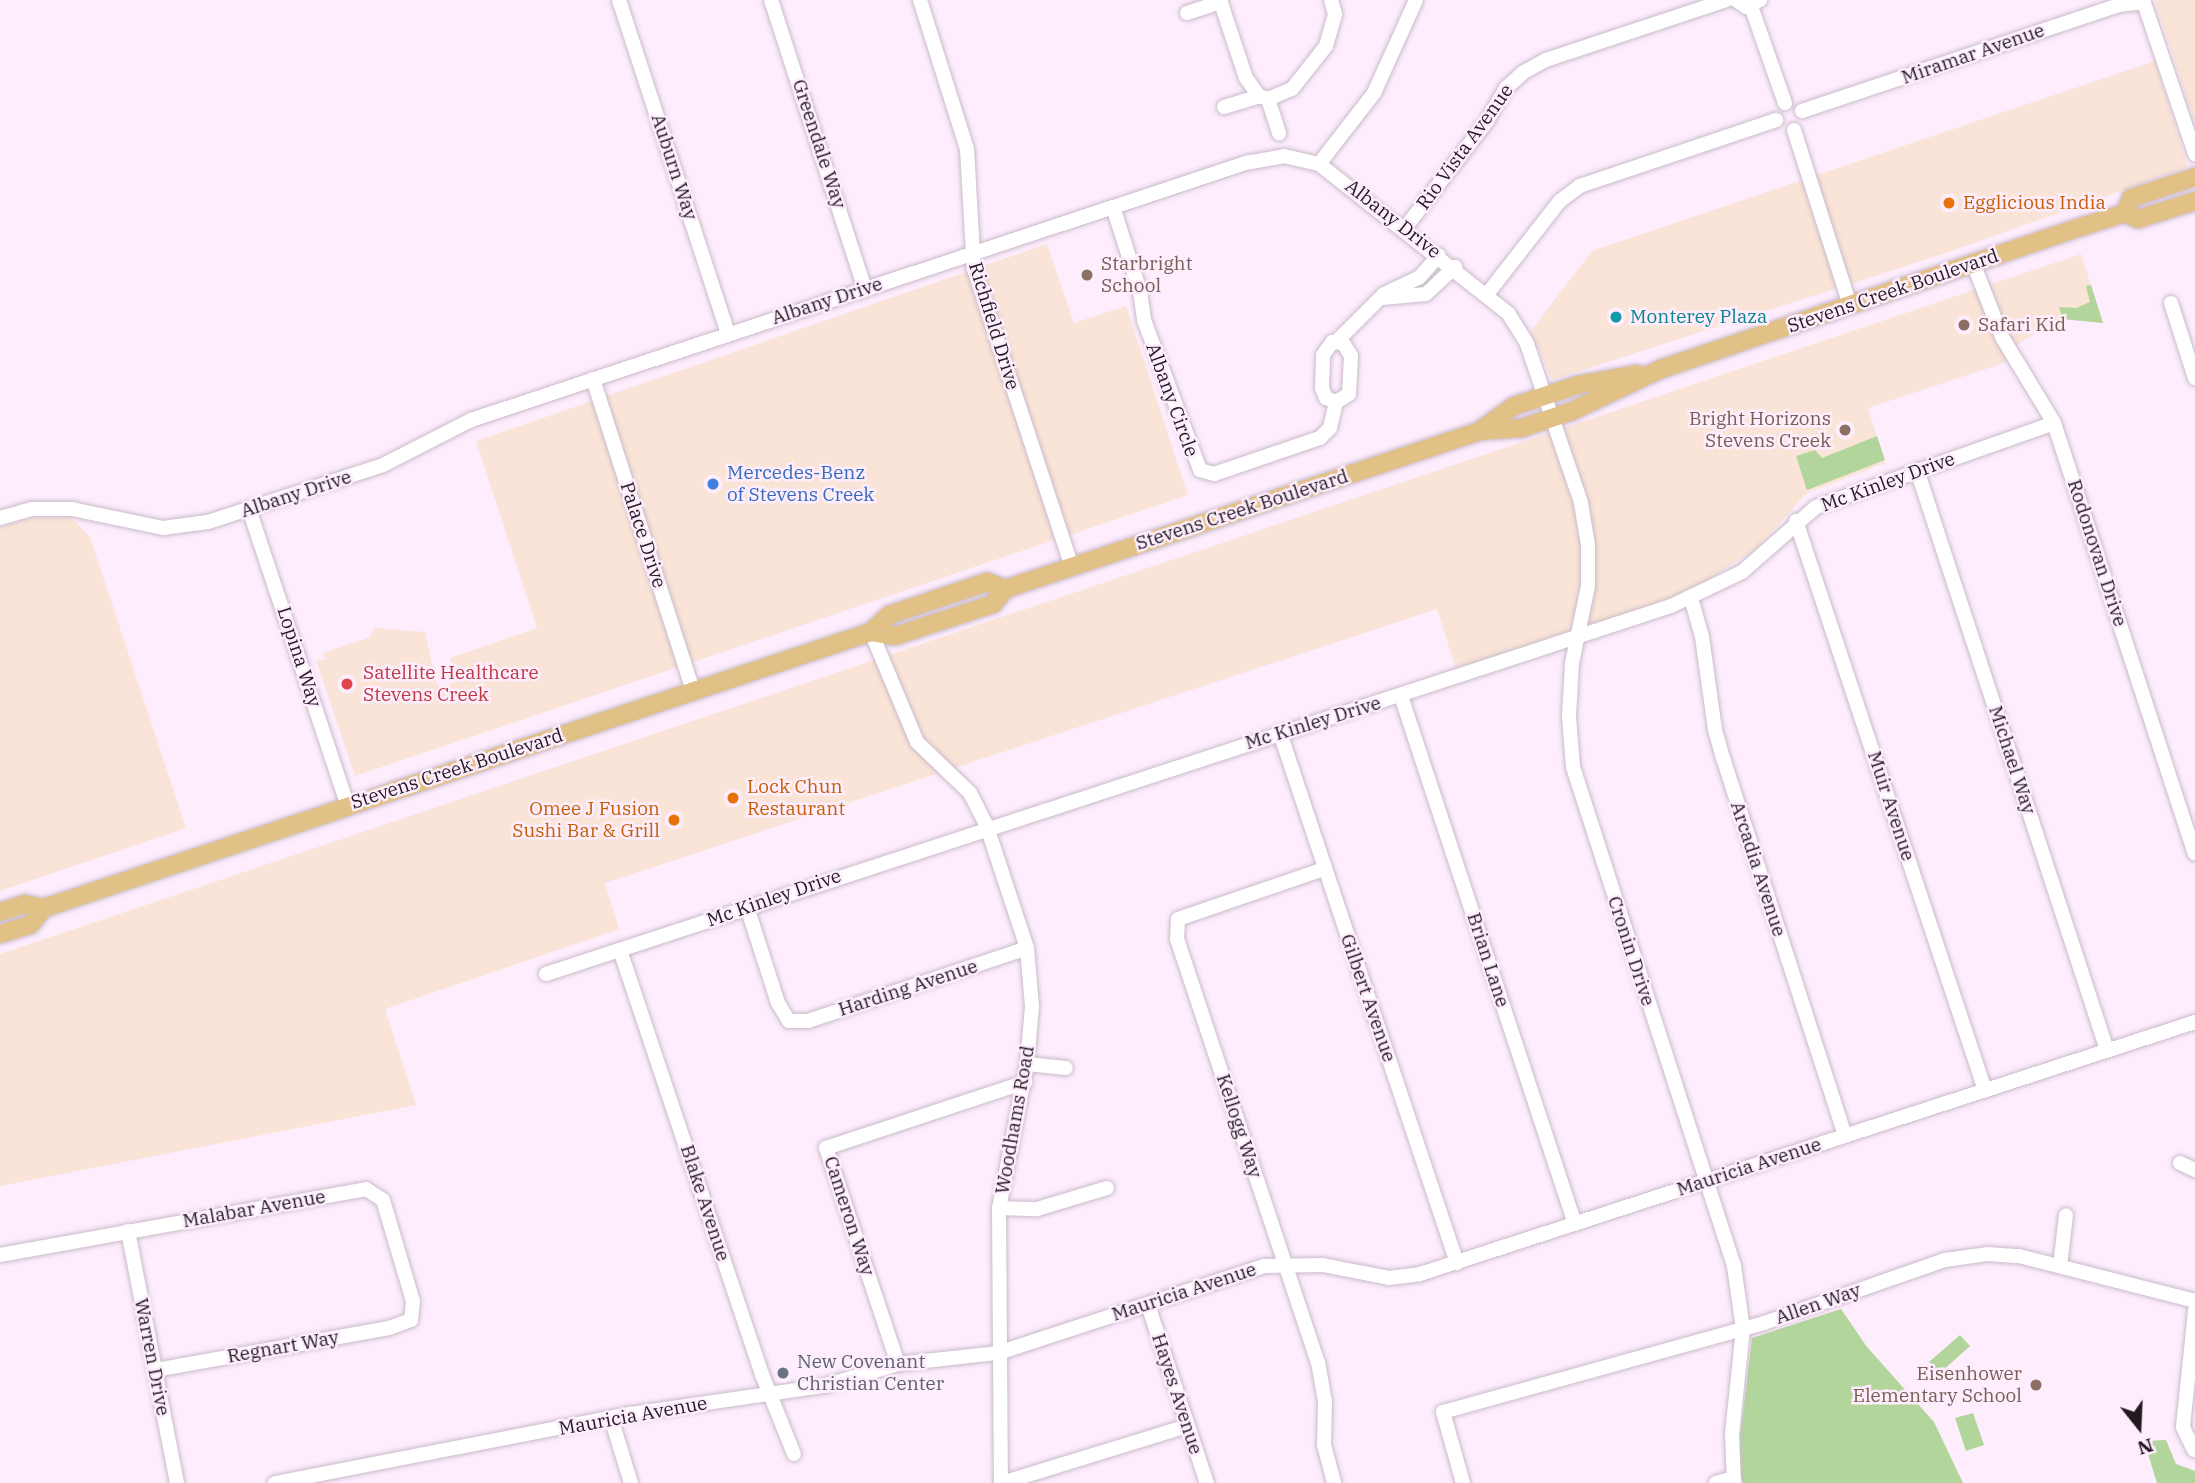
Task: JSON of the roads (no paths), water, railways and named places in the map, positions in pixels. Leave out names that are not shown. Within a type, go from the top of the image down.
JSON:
[{"type":"main road","name":"Stevens Creek Boulevard","points":[[2125,213],[2130,198],[2195,177]]},
{"type":"main road","name":"Stevens Creek Boulevard","points":[[0,912],[25,904],[44,908],[871,632],[889,615],[987,582],[1005,589],[1479,431],[1522,428],[1661,369],[2125,213],[2138,219],[2195,201]]},
{"type":"main road","name":"Stevens Creek Boulevard","points":[[1479,431],[1514,406],[1577,384],[1661,369]]},
{"type":"main road","name":"Stevens Creek Boulevard","points":[[0,934],[30,925],[44,908]]},
{"type":"street","name":"Auburn Way","points":[[619,0],[728,334]]},
{"type":"street","name":"Greendale Way","points":[[771,0],[865,289]]},
{"type":"street","name":"Richfield Drive","points":[[920,0],[967,149],[974,269],[1072,567]]},
{"type":"street","points":[[1224,107],[1292,89],[1326,46],[1333,28],[1331,0]]},
{"type":"street","points":[[1320,164],[1374,93],[1416,0]]},
{"type":"street","name":"Rio Vista Avenue","points":[[1405,228],[1487,121],[1506,88],[1524,72],[1546,60],[1726,0]]},
{"type":"street","points":[[1736,0],[1756,3],[1785,103]]},
{"type":"street","points":[[1187,13],[1221,1],[1246,78],[1263,98],[1279,133]]},
{"type":"street","points":[[2143,1],[2195,154]]},
{"type":"street","name":"Miramar Avenue","points":[[1802,111],[2119,5],[2143,1]]},
{"type":"street","points":[[1785,103],[1796,104],[1802,111],[1801,123],[1794,130],[1781,128],[1776,120],[1777,108],[1785,103]]},
{"type":"street","points":[[1488,293],[1560,201],[1580,186],[1776,120]]},
{"type":"street","points":[[1794,130],[1850,305]]},
{"type":"street","name":"Albany Drive","points":[[0,518],[32,509],[72,509],[135,526],[183,528],[250,509],[383,464],[453,427],[1267,158],[1302,157],[1320,164],[1488,293],[1518,327],[1553,417]]},
{"type":"street","name":"Albany Circle","points":[[1113,207],[1140,292],[1151,342],[1200,470],[1214,474],[1320,438],[1330,428],[1336,402],[1349,394],[1351,356],[1347,346],[1338,341]]},
{"type":"street","points":[[1406,291],[1439,255]]},
{"type":"street","name":"Rodonovan Drive","points":[[1973,263],[2002,337],[2054,423],[2195,853]]},
{"type":"street","points":[[1336,402],[1326,398],[1322,388],[1324,350],[1338,341],[1380,299],[1406,291],[1437,287],[1455,267]]},
{"type":"street","points":[[2171,303],[2195,378]]},
{"type":"street","name":"Palace Drive","points":[[593,379],[693,690]]},
{"type":"street","name":"Cronin Drive","points":[[1553,417],[1586,524],[1588,586],[1577,636],[1569,717],[1573,767],[1734,1266],[1743,1329],[1733,1481]]},
{"type":"street","name":"Mc Kinley Drive","points":[[546,974],[987,827],[1401,696],[1691,598],[1742,572],[1816,507],[2054,423]]},
{"type":"street","name":"Michael Way","points":[[1917,470],[2107,1050]]},
{"type":"street","name":"Lopina Way","points":[[250,509],[348,806]]},
{"type":"street","name":"Muir Avenue","points":[[1796,522],[1985,1090]]},
{"type":"street","name":"Arcadia Avenue","points":[[1691,598],[1710,678],[1715,730],[1845,1135]]},
{"type":"street","name":"Woodhams Road","points":[[871,632],[917,743],[970,793],[987,827],[1027,948],[1032,1006],[1027,1064],[999,1208],[1001,1483]]},
{"type":"street","name":"Brian Lane","points":[[1401,696],[1575,1224]]},
{"type":"street","name":"Gilbert Avenue","points":[[1280,733],[1457,1263]]},
{"type":"street","name":"Kellogg Way","points":[[1324,869],[1178,919],[1177,939],[1318,1362],[1325,1401],[1324,1445],[1334,1483]]},
{"type":"street","name":"Harding Avenue","points":[[747,907],[778,1003],[789,1021],[808,1021],[1027,948]]},
{"type":"street","name":"Blake Avenue","points":[[620,950],[769,1394],[779,1407],[794,1454]]},
{"type":"street","name":"Mauricia Avenue","points":[[275,1483],[611,1418],[824,1387],[898,1364],[998,1353],[1264,1266],[1323,1265],[1389,1278],[1457,1263],[2195,1022]]},
{"type":"street","points":[[1027,1064],[1066,1068]]},
{"type":"street","name":"Cameron Way","points":[[898,1364],[826,1148],[1025,1082]]},
{"type":"street","points":[[2180,1163],[2195,1170]]},
{"type":"street","points":[[999,1208],[1037,1209],[1107,1188]]},
{"type":"street","name":"Malabar Avenue","points":[[0,1255],[366,1189],[383,1200],[413,1301],[411,1320]]},
{"type":"street","points":[[2060,1266],[2066,1214]]},
{"type":"street","name":"Warren Drive","points":[[128,1231],[177,1483]]},
{"type":"street","name":"Allen Way","points":[[1463,1483],[1443,1412],[1743,1329],[1944,1260],[1987,1254],[2060,1266],[2195,1301]]},
{"type":"street","name":"Hayes Avenue","points":[[1148,1305],[1207,1483]]},
{"type":"street","points":[[2194,1450],[2183,1427],[2195,1310]]},
{"type":"street","name":"Regnart Way","points":[[155,1370],[389,1328],[411,1320]]},
{"type":"street","points":[[611,1418],[631,1483]]},
{"type":"street","points":[[1001,1483],[1187,1426]]},
{"type":"street","points":[[1716,1483],[1733,1481]]},
{"type":"place","name":"Egglicious India","points":[[1949,203]]},
{"type":"place","name":"Starbright School","points":[[1087,275]]},
{"type":"place","name":"Monterey Plaza","points":[[1616,317]]},
{"type":"place","name":"Safari Kid","points":[[1964,325]]},
{"type":"place","name":"Bright Horizons Stevens Creek","points":[[1845,430]]},
{"type":"place","name":"Mercedes-Benz of Stevens Creek","points":[[713,484]]},
{"type":"place","name":"Satellite Healthcare Stevens Creek","points":[[347,684]]},
{"type":"place","name":"Lock Chun Restaurant","points":[[733,798]]},
{"type":"place","name":"Omee J Fusion Sushi Bar & Grill","points":[[674,820]]},
{"type":"place","name":"New Covenant Christian Center","points":[[783,1373]]},
{"type":"place","name":"Eisenhower Elementary School","points":[[2036,1385]]}]
